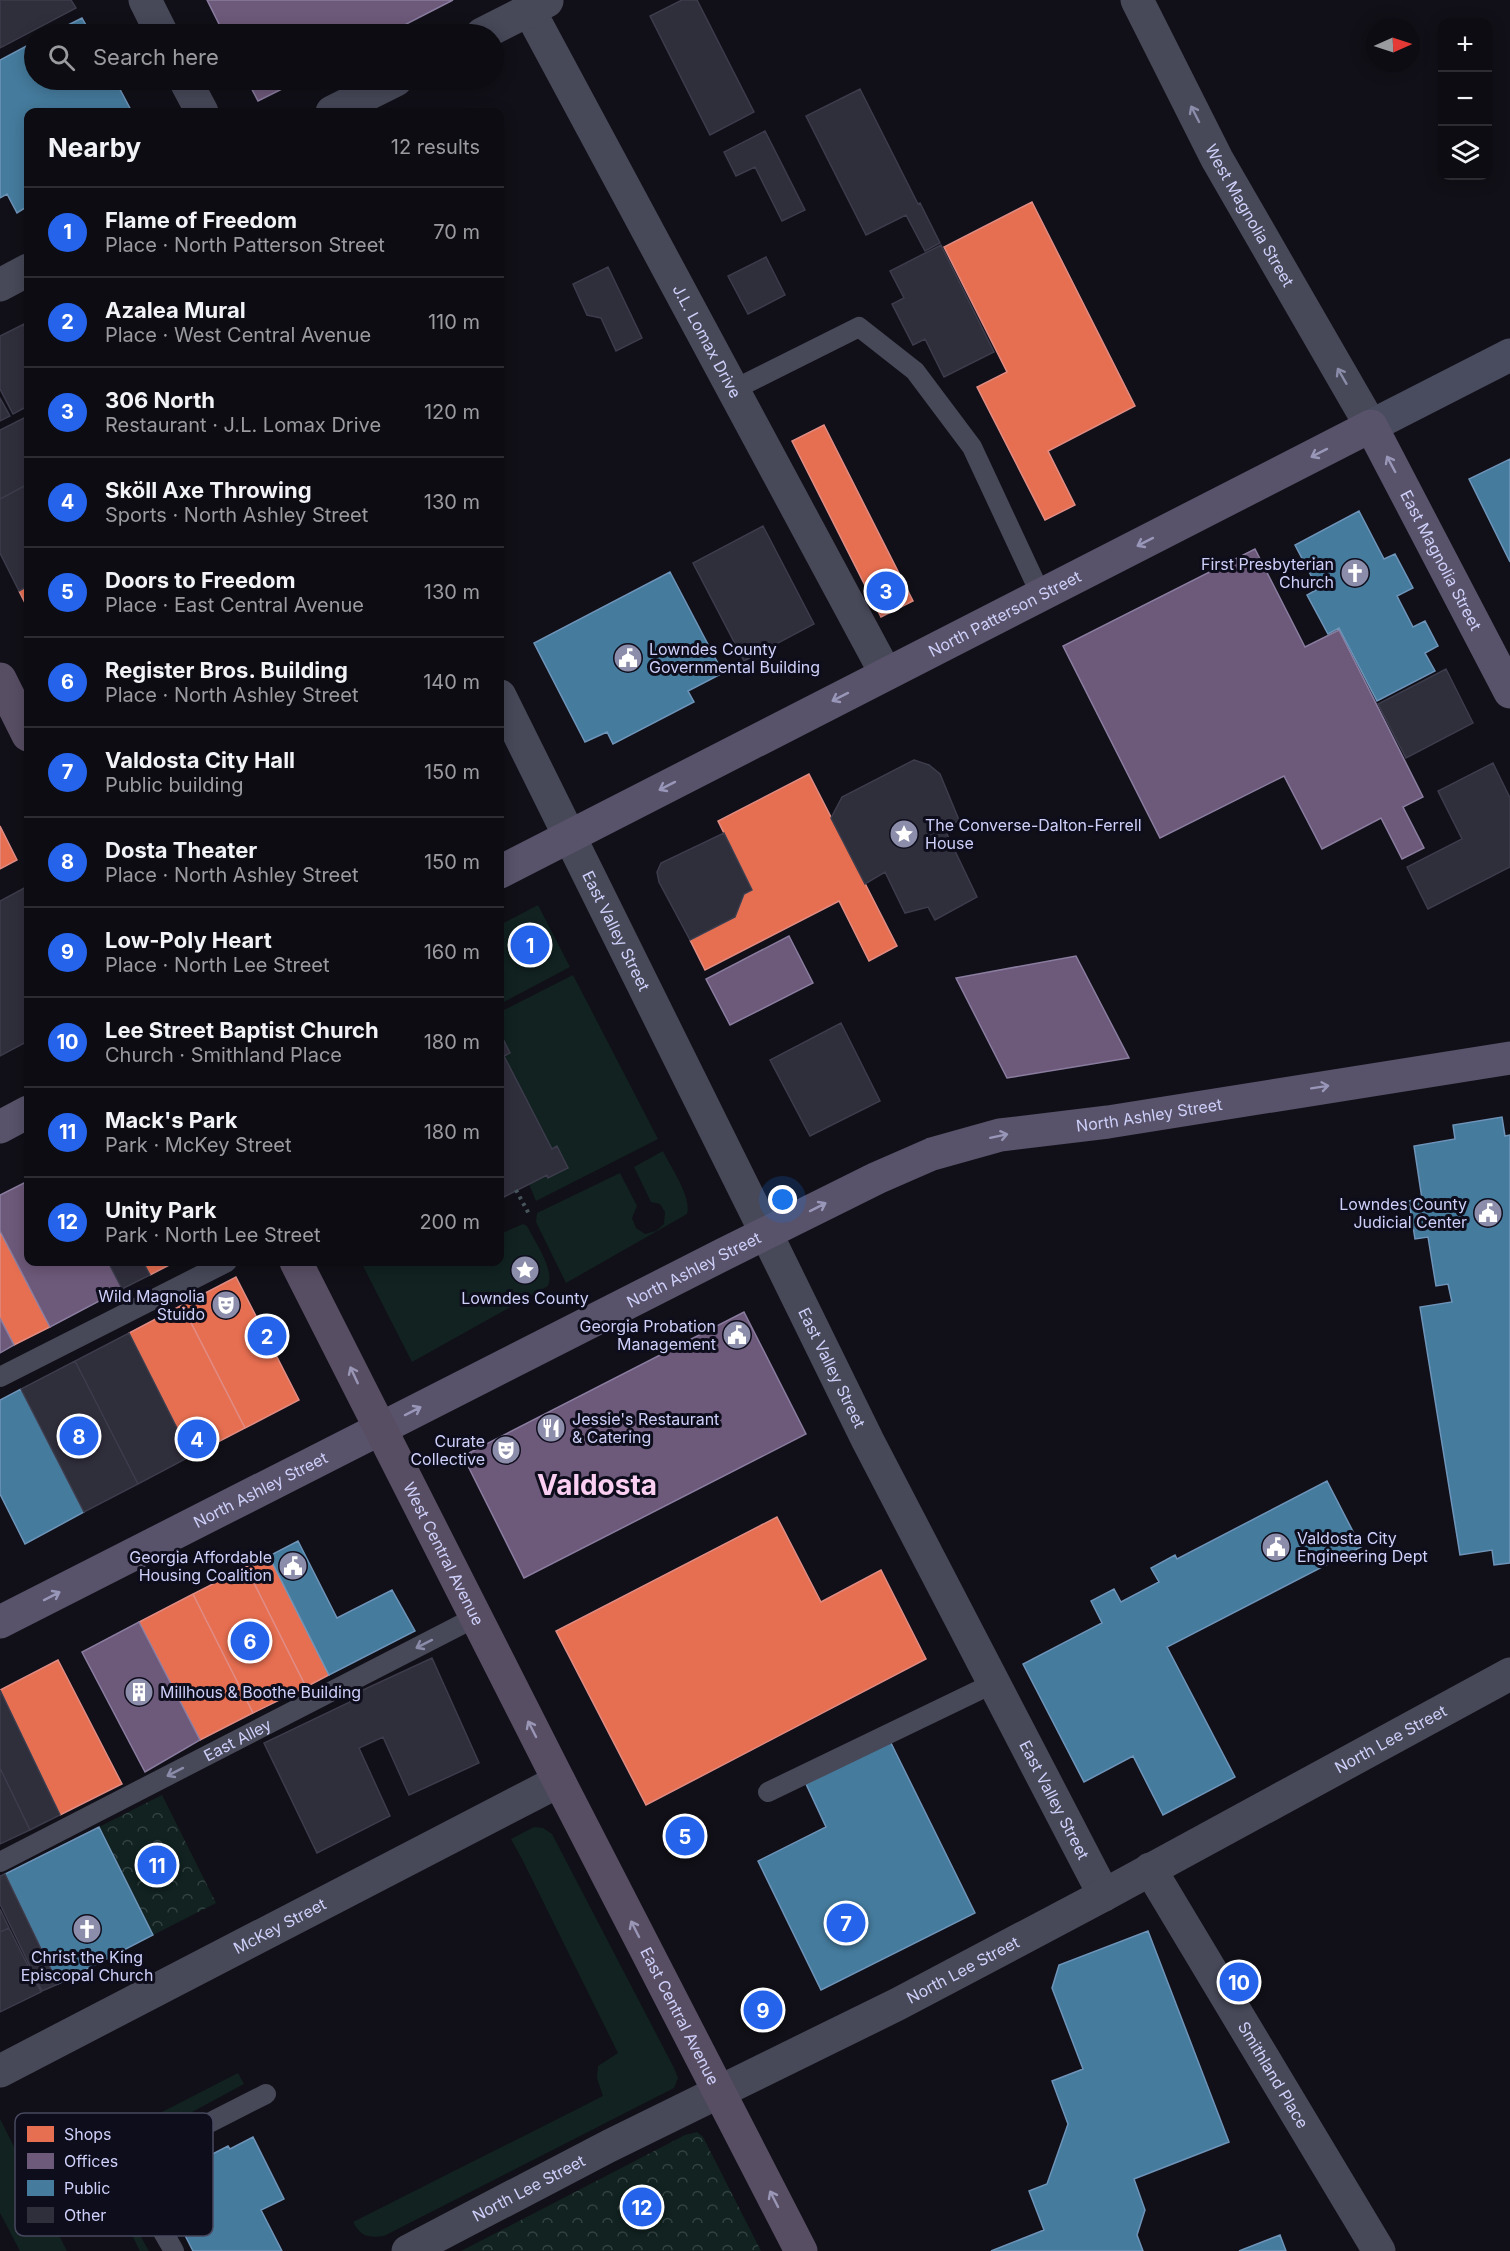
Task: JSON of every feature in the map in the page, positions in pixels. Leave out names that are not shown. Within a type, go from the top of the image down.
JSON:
[{"type":"highway","points":[[0,679],[24,727]]},
{"type":"highway","name":"West Central Avenue","points":[[298,1266],[558,1781]]},
{"type":"highway","name":"East Central Avenue","points":[[558,1781],[801,2251]]},
{"type":"main road","name":"North Patterson Street","points":[[504,870],[1510,355]]},
{"type":"main road","name":"East Magnolia Street","points":[[1371,426],[1510,692]]},
{"type":"main road","points":[[1496,1060],[1510,1045]]},
{"type":"main road","name":"North Ashley Street","points":[[0,1622],[766,1233],[877,1178],[932,1154],[1000,1135],[1108,1122],[1496,1060]]},
{"type":"main road","points":[[0,1127],[24,1114]]},
{"type":"street","points":[[145,0],[157,24]]},
{"type":"street","name":"West Magnolia Street","points":[[1137,0],[1217,159],[1371,426]]},
{"type":"street","points":[[502,24],[539,5]]},
{"type":"street","name":"J.L. Lomax Drive","points":[[539,5],[733,390],[886,674]]},
{"type":"street","points":[[190,90],[200,108]]},
{"type":"street","points":[[340,108],[376,90]]},
{"type":"street","points":[[0,285],[24,272]]},
{"type":"street","name":"East Valley Street","points":[[504,704],[868,1441],[1104,1895]]},
{"type":"street","name":"North Lee Street","points":[[408,2251],[609,2146],[898,2004],[1104,1895],[1510,1674]]},
{"type":"street","name":"McKey Street","points":[[0,2071],[558,1781]]},
{"type":"street","name":"Smithland Place","points":[[1150,1869],[1379,2251]]},
{"type":"lane","points":[[733,390],[859,327],[915,371],[972,447],[1041,595]]},
{"type":"lane","points":[[0,1377],[218,1266]]},
{"type":"lane","name":"East Alley","points":[[0,1862],[476,1617]]},
{"type":"lane","points":[[768,1792],[994,1683]]},
{"type":"lane","points":[[213,2121],[266,2094]]},
{"type":"lane","points":[[166,2236],[174,2251]]},
{"type":"path","points":[[516,1190],[529,1214]]},
{"type":"green space","points":[[538,905],[570,967],[504,1002],[504,923]]},
{"type":"green space","points":[[573,975],[658,1139],[536,1201],[529,1184],[547,1175],[549,1178],[568,1167],[558,1147],[552,1149],[504,1056],[510,1053],[504,1041],[504,1010]]},
{"type":"green space","points":[[663,1151],[684,1191],[688,1207],[687,1214],[566,1283],[536,1222],[537,1213],[620,1173],[637,1206],[632,1218],[636,1228],[645,1234],[656,1231],[664,1224],[665,1212],[660,1204],[651,1202],[634,1167]]},
{"type":"green space","points":[[523,1224],[527,1226],[547,1264],[548,1286],[412,1362],[363,1266],[504,1266],[504,1232]]},
{"type":"green space","points":[[162,1795],[216,1903],[153,1935],[99,1827]]},
{"type":"green space","points":[[534,1827],[543,1828],[552,1834],[674,2068],[678,2078],[674,2088],[384,2236],[374,2237],[362,2234],[353,2222],[603,2096],[597,2078],[598,2066],[618,2053],[511,1839]]},
{"type":"green space","points":[[238,2073],[244,2084],[190,2113],[160,2113]]},
{"type":"green space","points":[[0,2119],[15,2149],[15,2236],[59,2236],[67,2251],[20,2251],[0,2213]]},
{"type":"green space","points":[[697,2132],[703,2137],[761,2251],[461,2251],[685,2135]]},
{"type":"green space","points":[[132,2236],[141,2236],[149,2251],[140,2251]]},
{"type":"building: Shops","points":[[1032,202],[1135,406],[1048,451],[1075,505],[1045,520],[977,387],[1007,372],[944,247]]},
{"type":"building: Shops","points":[[824,425],[913,601],[881,617],[792,441]]},
{"type":"building: Shops","points":[[24,588],[24,601],[19,591]]},
{"type":"building: Shops","points":[[809,774],[897,946],[869,961],[839,901],[705,970],[690,940],[735,917],[744,894],[752,890],[718,821]]},
{"type":"building: Shops","points":[[0,826],[17,860],[0,869]]},
{"type":"building: Shops","points":[[0,1231],[50,1327],[14,1345],[0,1318]]},
{"type":"building: Shops","points":[[145,1266],[167,1266],[150,1275]]},
{"type":"building: Shops","points":[[236,1277],[299,1400],[245,1428],[182,1305]]},
{"type":"building: Shops","points":[[182,1305],[245,1428],[191,1456],[129,1333]]},
{"type":"building: Shops","points":[[777,1517],[821,1602],[881,1570],[926,1659],[646,1805],[556,1631]]},
{"type":"building: Shops","points":[[269,1556],[329,1675],[306,1687],[246,1567]]},
{"type":"building: Shops","points":[[246,1567],[306,1687],[253,1713],[193,1594]]},
{"type":"building: Shops","points":[[193,1594],[253,1713],[200,1740],[139,1622]]},
{"type":"building: Shops","points":[[58,1660],[122,1784],[60,1815],[0,1690]]},
{"type":"building: Offices","points":[[207,0],[453,0],[406,24],[219,24]]},
{"type":"building: Offices","points":[[252,90],[280,90],[258,101]]},
{"type":"building: Offices","points":[[1255,549],[1305,647],[1339,630],[1423,797],[1403,807],[1424,848],[1402,859],[1381,818],[1322,849],[1284,776],[1160,838],[1063,646]]},
{"type":"building: Offices","points":[[789,936],[813,983],[730,1025],[706,979]]},
{"type":"building: Offices","points":[[1076,956],[1129,1058],[1007,1078],[956,978]]},
{"type":"building: Offices","points":[[24,1183],[24,1266],[110,1266],[122,1289],[50,1327],[0,1231],[0,1195]]},
{"type":"building: Offices","points":[[744,1312],[806,1434],[524,1578],[463,1456]]},
{"type":"building: Offices","points":[[0,1318],[14,1345],[0,1353]]},
{"type":"building: Offices","name":"Millhous & Boothe Building","points":[[139,1622],[200,1740],[145,1772],[82,1652]]},
{"type":"building: Public","points":[[82,18],[85,24],[70,24]]},
{"type":"building: Public","points":[[24,47],[24,90],[120,90],[130,108],[24,108],[24,209],[17,213],[7,194],[0,198],[0,60]]},
{"type":"building: Public","points":[[1510,459],[1510,562],[1469,479]]},
{"type":"building: Public","points":[[1359,511],[1384,559],[1395,554],[1413,588],[1397,596],[1413,627],[1425,621],[1438,646],[1425,653],[1435,671],[1377,701],[1339,628],[1328,634],[1307,595],[1318,589],[1295,545]]},
{"type":"building: Public","name":"Lowndes County Governmental Building","points":[[670,572],[723,673],[688,691],[694,702],[613,744],[607,732],[585,742],[534,643]]},
{"type":"building: Public","points":[[1502,1117],[1505,1136],[1510,1135],[1510,1563],[1494,1565],[1492,1550],[1460,1555],[1420,1307],[1452,1302],[1448,1284],[1436,1286],[1428,1237],[1415,1239],[1409,1201],[1422,1199],[1414,1146],[1455,1139],[1453,1125]]},
{"type":"building: Public","points":[[21,1389],[84,1512],[25,1544],[0,1494],[0,1400]]},
{"type":"building: Public","points":[[1327,1481],[1361,1547],[1167,1647],[1235,1777],[1163,1815],[1133,1756],[1084,1782],[1023,1664],[1102,1623],[1091,1601],[1114,1589],[1121,1602],[1159,1582],[1151,1568],[1175,1555],[1177,1559]]},
{"type":"building: Public","points":[[298,1541],[337,1618],[392,1590],[415,1631],[329,1675],[269,1556]]},
{"type":"building: Public","points":[[890,1741],[975,1913],[821,1990],[758,1861],[826,1827],[806,1784]]},
{"type":"building: Public","points":[[99,1827],[153,1935],[58,1984],[5,1874]]},
{"type":"building: Public","points":[[1148,1931],[1229,2142],[1134,2179],[1145,2210],[1137,2235],[1143,2251],[991,2251],[1044,2230],[1029,2191],[1047,2184],[1068,2124],[1052,2081],[1083,2069],[1052,1988],[1059,1965]]},
{"type":"building: Public","points":[[253,2137],[284,2199],[261,2210],[282,2251],[193,2251],[185,2236],[213,2236],[213,2154],[228,2146],[230,2149]]},
{"type":"building: Public","points":[[1280,2235],[1286,2251],[1239,2251]]},
{"type":"building: Other","points":[[0,0],[71,0],[76,8],[46,24],[24,24],[24,35],[0,48]]},
{"type":"building: Other","points":[[682,0],[697,0],[754,112],[710,135],[650,16]]},
{"type":"building: Other","points":[[860,89],[940,243],[925,251],[906,215],[866,235],[806,116]]},
{"type":"building: Other","points":[[765,131],[805,210],[782,221],[755,167],[736,176],[724,152]]},
{"type":"building: Other","points":[[941,245],[994,352],[944,377],[925,339],[913,345],[892,304],[904,298],[890,271]]},
{"type":"building: Other","points":[[766,257],[785,295],[748,314],[728,276]]},
{"type":"building: Other","points":[[608,267],[642,338],[616,351],[601,318],[587,315],[573,284]]},
{"type":"building: Other","points":[[24,324],[24,408],[13,414],[0,389],[0,336]]},
{"type":"building: Other","points":[[0,398],[10,416],[0,421]]},
{"type":"building: Other","points":[[24,418],[24,486],[0,499],[0,430]]},
{"type":"building: Other","points":[[24,486],[24,588],[19,591],[0,553],[0,499]]},
{"type":"building: Other","points":[[763,526],[814,624],[744,661],[693,563]]},
{"type":"building: Other","points":[[1446,669],[1473,723],[1406,758],[1378,704]]},
{"type":"building: Other","points":[[914,760],[929,765],[940,774],[959,820],[945,830],[977,897],[935,920],[928,907],[905,913],[885,872],[865,884],[831,818],[842,797]]},
{"type":"building: Other","points":[[1493,763],[1510,798],[1510,867],[1428,909],[1407,867],[1462,839],[1438,791]]},
{"type":"building: Other","points":[[724,833],[752,890],[744,894],[735,917],[690,940],[659,882],[657,872],[661,863]]},
{"type":"building: Other","points":[[24,888],[24,1043],[0,1056],[0,901]]},
{"type":"building: Other","points":[[841,1023],[880,1101],[810,1136],[770,1060]]},
{"type":"building: Other","points":[[504,1041],[510,1053],[504,1056]]},
{"type":"building: Other","points":[[504,1056],[552,1149],[557,1146],[568,1168],[548,1178],[547,1175],[504,1197]]},
{"type":"building: Other","points":[[110,1266],[145,1266],[150,1275],[122,1289]]},
{"type":"building: Other","points":[[129,1333],[191,1456],[138,1484],[75,1361]]},
{"type":"building: Other","points":[[75,1361],[138,1484],[84,1512],[21,1389]]},
{"type":"building: Other","points":[[432,1658],[479,1763],[409,1795],[383,1737],[359,1748],[390,1816],[317,1853],[264,1743],[350,1702],[348,1697]]},
{"type":"building: Other","points":[[0,1690],[60,1815],[30,1830],[0,1768]]},
{"type":"building: Other","points":[[0,1768],[30,1830],[0,1844]]},
{"type":"building: Other","points":[[5,1874],[58,1984],[42,1991],[0,1904],[0,1876]]},
{"type":"building: Other","points":[[0,1909],[9,1928],[0,1932]]},
{"type":"building: Other","points":[[9,1928],[41,1992],[0,2012],[0,1932]]},
{"type":"place","name":"First Presbyterian Church","points":[[1355,573]]},
{"type":"place","name":"306 North","points":[[886,591]]},
{"type":"place","name":"Lowndes County Governmental Building","points":[[628,658]]},
{"type":"place","name":"The Converse-Dalton-Ferrell House","points":[[904,834]]},
{"type":"place","name":"Flame of Freedom","points":[[530,945]]},
{"type":"place","name":"Lowndes County Judicial Center","points":[[1488,1213]]},
{"type":"place","name":"Lowndes County","points":[[525,1270]]},
{"type":"place","name":"Wild Magnolia Stuido","points":[[226,1305]]},
{"type":"place","name":"Georgia Probation Management","points":[[737,1335]]},
{"type":"place","name":"Azalea Mural","points":[[267,1336]]},
{"type":"place","name":"Jessie's Restaurant & Catering","points":[[551,1428]]},
{"type":"place","name":"Dosta Theater","points":[[79,1436]]},
{"type":"place","name":"Sköll Axe Throwing","points":[[197,1439]]},
{"type":"place","name":"Curate Collective","points":[[506,1450]]},
{"type":"place","name":"Valdosta City Engineering Dept","points":[[1276,1547]]},
{"type":"place","name":"Georgia Affordable Housing Coalition","points":[[293,1566]]},
{"type":"place","name":"Register Bros. Building","points":[[250,1641]]},
{"type":"place","name":"Millhous & Boothe Building","points":[[139,1692]]},
{"type":"place","name":"Doors to Freedom","points":[[685,1836]]},
{"type":"place","name":"Mack's Park","points":[[157,1865]]},
{"type":"place","name":"Valdosta City Hall","points":[[846,1923]]},
{"type":"place","name":"Christ the King Episcopal Church","points":[[87,1929]]},
{"type":"place","name":"Lee Street Baptist Church","points":[[1239,1982]]},
{"type":"place","name":"Low-Poly Heart","points":[[763,2010]]},
{"type":"place","name":"Unity Park","points":[[642,2207]]},
{"type":"district","name":"Valdosta","points":[[597,1485]]}]
